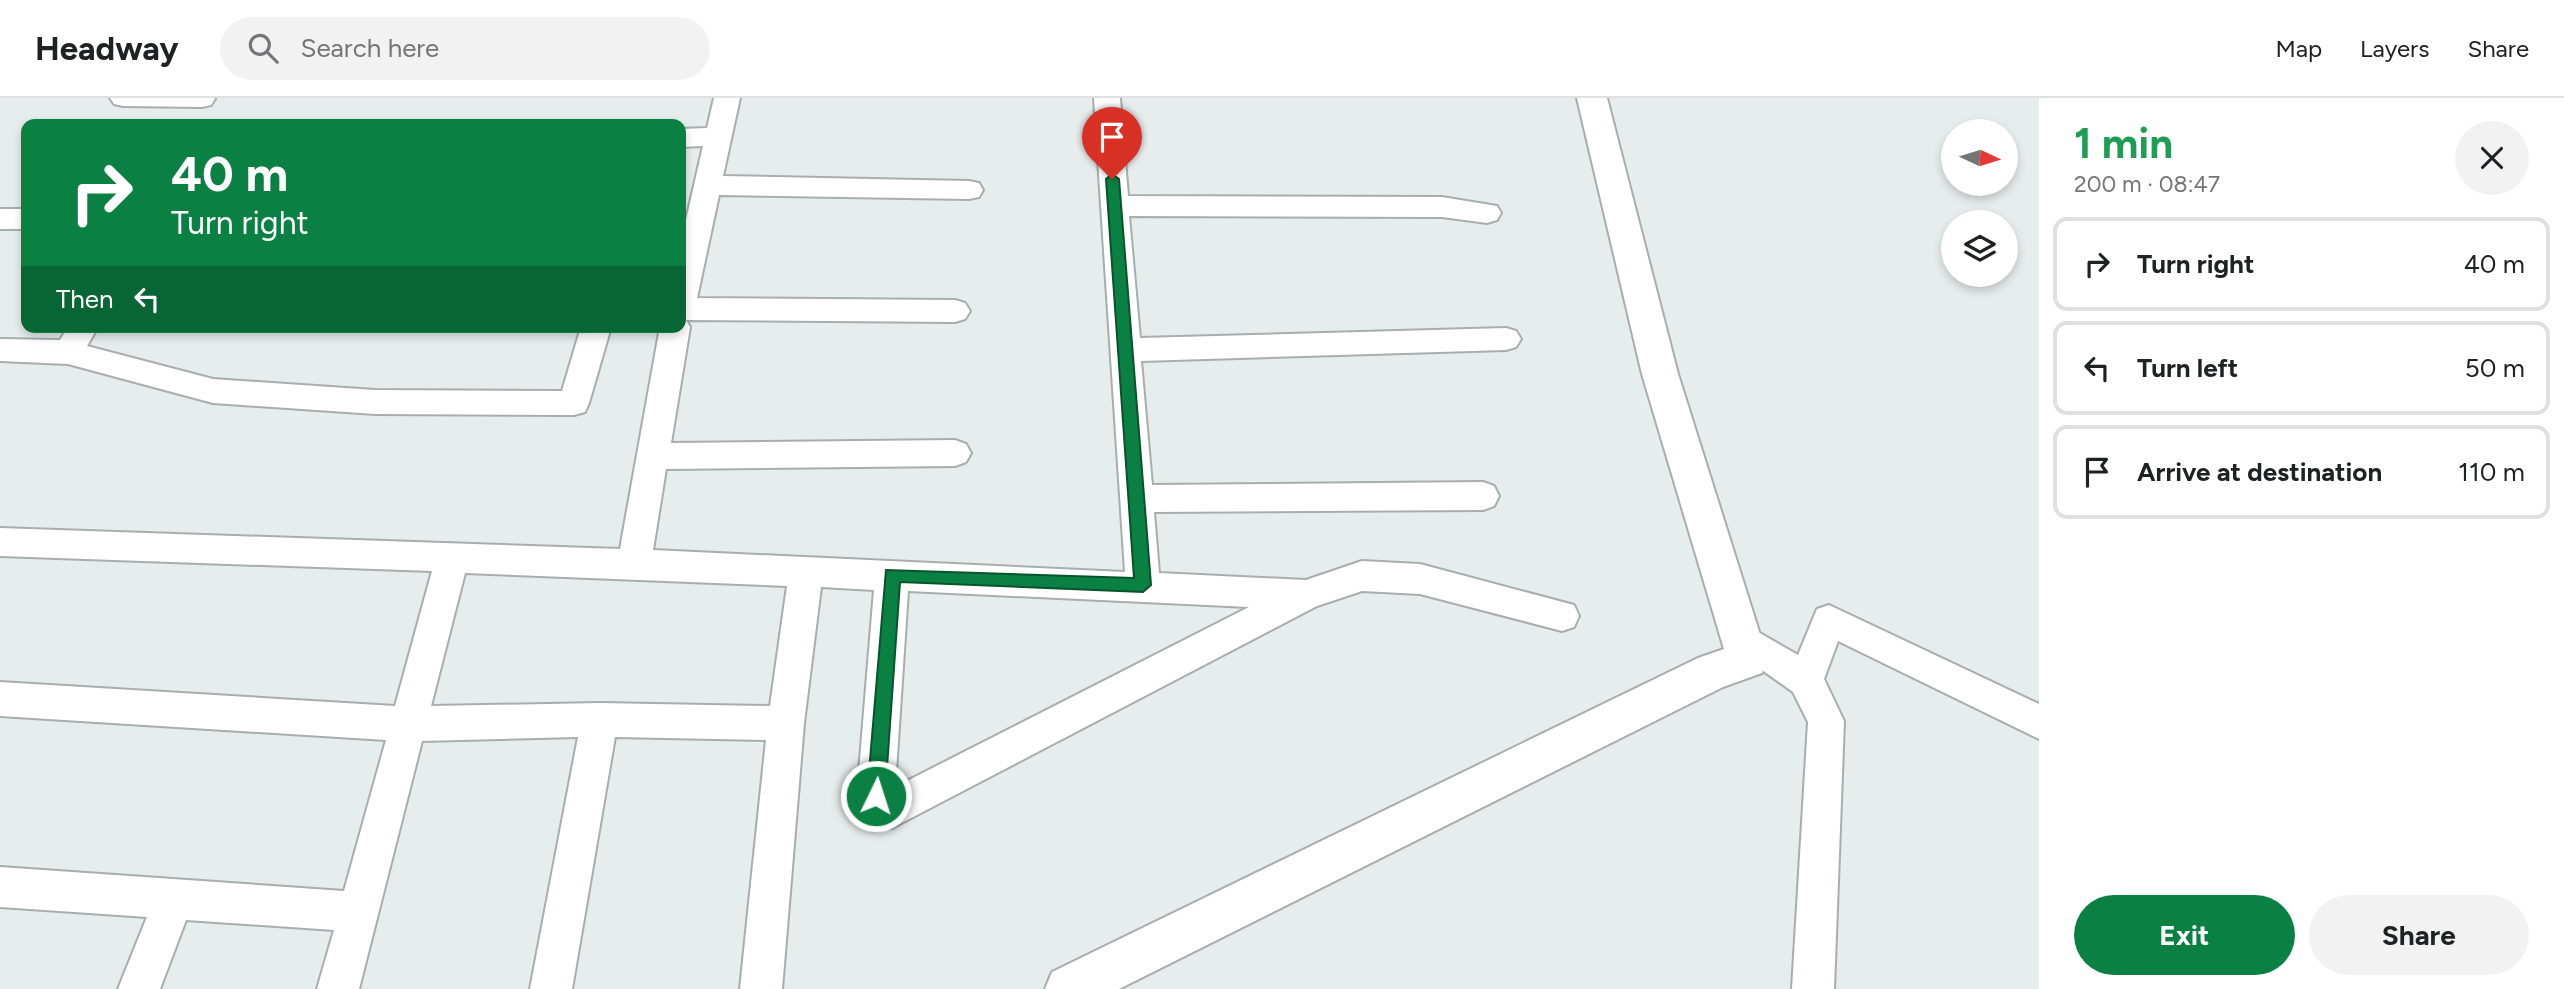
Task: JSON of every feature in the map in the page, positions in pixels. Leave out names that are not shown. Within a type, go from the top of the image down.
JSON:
[{"type":"street","points":[[123,98],[202,99]]},
{"type":"street","points":[[686,281],[727,98]]},
{"type":"street","points":[[1107,98],[1143,585]]},
{"type":"street","points":[[1592,98],[1660,374],[1748,660]]},
{"type":"street","points":[[686,138],[719,136]]},
{"type":"street","points":[[708,185],[969,190]]},
{"type":"street","points":[[1115,206],[1453,207],[1487,213]]},
{"type":"street","points":[[0,219],[21,219]]},
{"type":"street","points":[[686,309],[955,311]]},
{"type":"street","points":[[0,350],[76,339],[213,391],[374,402],[574,403],[594,333]]},
{"type":"street","points":[[634,564],[650,456],[674,333]]},
{"type":"street","points":[[1125,350],[1506,340]]},
{"type":"street","points":[[650,456],[955,453]]},
{"type":"street","points":[[1136,499],[1483,496]]},
{"type":"street","points":[[0,542],[634,564],[1143,585],[1306,595]]},
{"type":"street","points":[[338,989],[411,724],[452,559]]},
{"type":"street","points":[[761,989],[786,723],[806,571]]},
{"type":"street","points":[[892,575],[876,796],[892,809],[1306,595],[1362,576],[1420,579],[1562,617]]},
{"type":"street","points":[[1806,680],[1829,620],[2039,722]]},
{"type":"street","points":[[1069,989],[1713,671],[1748,660],[1758,648],[1806,680],[1826,720],[1813,989]]},
{"type":"street","points":[[0,699],[411,724],[600,720],[786,723]]},
{"type":"street","points":[[551,989],[600,720]]},
{"type":"street","points":[[0,887],[358,912]]},
{"type":"street","points":[[139,989],[174,899]]},
{"type":"route","points":[[876,796],[892,575],[1143,585],[1112,179]]}]
